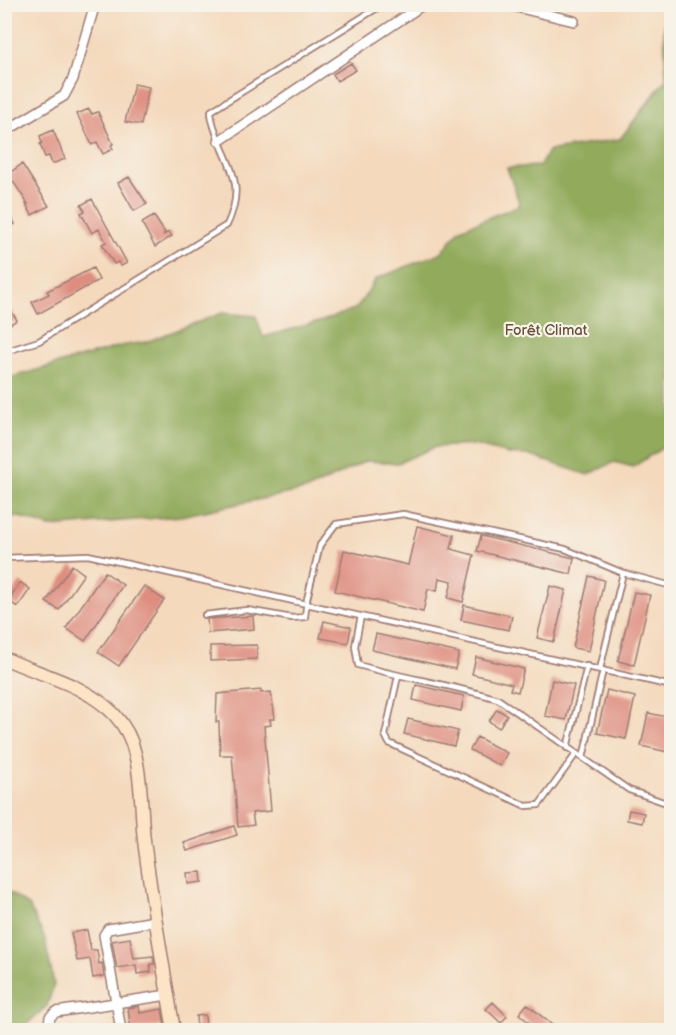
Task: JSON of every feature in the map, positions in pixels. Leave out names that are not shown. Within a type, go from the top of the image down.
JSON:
[{"type":"main road","points":[[4,658],[80,689],[115,715],[129,734],[136,755],[155,921],[174,1030]]},
{"type":"street","points":[[4,132],[64,96],[73,79],[95,4]]},
{"type":"street","points":[[219,141],[424,4]]},
{"type":"street","points":[[504,4],[574,21]]},
{"type":"street","points":[[121,1030],[104,935],[108,929],[155,921]]},
{"type":"street","points":[[48,1030],[50,1017],[56,1012],[168,995]]},
{"type":"lane","points":[[4,351],[39,341],[227,225],[232,214],[237,188],[211,119],[212,111],[377,8]]},
{"type":"lane","points":[[205,615],[247,610],[292,618],[305,617],[320,545],[336,524],[403,514],[565,549],[623,573],[672,586]]},
{"type":"lane","points":[[4,558],[88,555],[672,686]]},
{"type":"lane","points":[[583,758],[623,573]]},
{"type":"lane","points":[[361,616],[355,646],[358,665],[498,699],[629,790],[672,805]]},
{"type":"lane","points":[[567,748],[587,666]]},
{"type":"lane","points":[[398,676],[385,735],[389,743],[526,806],[539,805],[576,754]]},
{"type":"green space","name":"Forêt Climat","points":[[669,5],[672,5],[671,442],[633,467],[614,462],[588,475],[528,455],[508,454],[474,445],[435,447],[398,463],[366,461],[309,489],[181,516],[50,527],[19,517],[5,518],[5,379],[121,346],[146,342],[222,313],[256,316],[263,337],[322,321],[357,308],[376,279],[442,252],[460,229],[520,205],[507,168],[540,166],[548,151],[620,139],[666,79],[664,29]]},
{"type":"green space","points":[[4,889],[29,906],[45,939],[54,984],[47,1006],[20,1030],[5,1030]]},
{"type":"building","points":[[351,63],[356,70],[337,81],[333,74]]},
{"type":"building","points":[[134,84],[149,87],[141,125],[125,122]]},
{"type":"building","points":[[89,109],[92,114],[98,112],[113,144],[111,145],[113,149],[103,154],[97,142],[92,145],[77,114]]},
{"type":"building","points":[[53,130],[65,159],[52,164],[49,156],[45,157],[40,144],[42,143],[40,136]]},
{"type":"building","points":[[22,164],[49,206],[32,215],[26,204],[28,204],[8,174]]},
{"type":"building","points":[[129,177],[147,204],[134,211],[118,183]]},
{"type":"building","points":[[92,199],[127,263],[121,266],[118,262],[114,264],[102,244],[106,242],[99,229],[92,233],[81,213],[85,211],[81,205]]},
{"type":"building","points":[[4,206],[15,224],[4,230]]},
{"type":"building","points":[[154,216],[165,233],[163,235],[169,232],[172,236],[155,247],[142,223]]},
{"type":"building","points":[[93,268],[99,280],[38,314],[32,302],[49,294],[47,291]]},
{"type":"building","points":[[4,300],[17,320],[4,328]]},
{"type":"building","points":[[417,526],[454,535],[451,549],[474,555],[463,602],[448,598],[452,581],[439,578],[437,591],[428,589],[423,612],[335,591],[344,550],[408,565]]},
{"type":"building","points":[[481,536],[574,558],[571,574],[477,551]]},
{"type":"building","points":[[72,565],[84,574],[59,610],[46,602]]},
{"type":"building","points":[[105,572],[123,585],[85,641],[66,628]]},
{"type":"building","points":[[589,576],[604,580],[589,651],[573,648]]},
{"type":"building","points":[[20,582],[30,589],[18,607],[8,601]]},
{"type":"building","points":[[144,586],[164,600],[119,666],[98,652]]},
{"type":"building","points":[[550,586],[566,590],[554,642],[537,638]]},
{"type":"building","points":[[634,592],[650,595],[634,665],[618,661]]},
{"type":"building","points":[[464,605],[512,616],[509,630],[461,620]]},
{"type":"building","points":[[253,616],[254,629],[208,633],[207,619]]},
{"type":"building","points":[[324,621],[351,627],[348,643],[320,638]]},
{"type":"building","points":[[376,634],[459,653],[455,669],[372,650]]},
{"type":"building","points":[[257,645],[257,659],[210,661],[210,646]]},
{"type":"building","points":[[476,657],[524,669],[518,692],[510,690],[512,684],[472,674]]},
{"type":"building","points":[[552,680],[574,685],[566,720],[545,716]]},
{"type":"building","points":[[416,685],[464,696],[461,711],[413,700]]},
{"type":"building","points":[[261,690],[261,693],[271,692],[275,719],[270,719],[271,725],[264,726],[271,811],[252,813],[254,825],[238,827],[232,755],[220,755],[219,722],[216,722],[217,694]]},
{"type":"building","points":[[607,690],[635,697],[626,739],[597,733]]},
{"type":"building","points":[[497,709],[507,715],[499,728],[489,721]]},
{"type":"building","points":[[648,713],[672,718],[672,753],[641,746]]},
{"type":"building","points":[[408,719],[458,731],[454,746],[404,734]]},
{"type":"building","points":[[477,737],[507,753],[500,766],[470,750]]},
{"type":"building","points":[[629,810],[644,813],[642,823],[627,820]]},
{"type":"building","points":[[234,826],[237,835],[187,851],[184,843]]},
{"type":"building","points":[[201,872],[202,882],[188,884],[187,873]]},
{"type":"building","points":[[87,930],[91,950],[97,950],[104,976],[93,978],[90,959],[77,961],[71,933]]},
{"type":"building","points":[[130,938],[134,958],[153,956],[154,964],[150,964],[151,972],[137,974],[136,965],[117,968],[112,941]]},
{"type":"building","points":[[493,1002],[507,1016],[501,1023],[486,1009]]},
{"type":"building","points":[[527,1004],[558,1030],[538,1030],[519,1014]]},
{"type":"building","points":[[139,1006],[140,1013],[162,1009],[165,1026],[131,1030],[128,1008]]},
{"type":"building","points":[[205,1015],[206,1028],[197,1029],[196,1016]]}]
